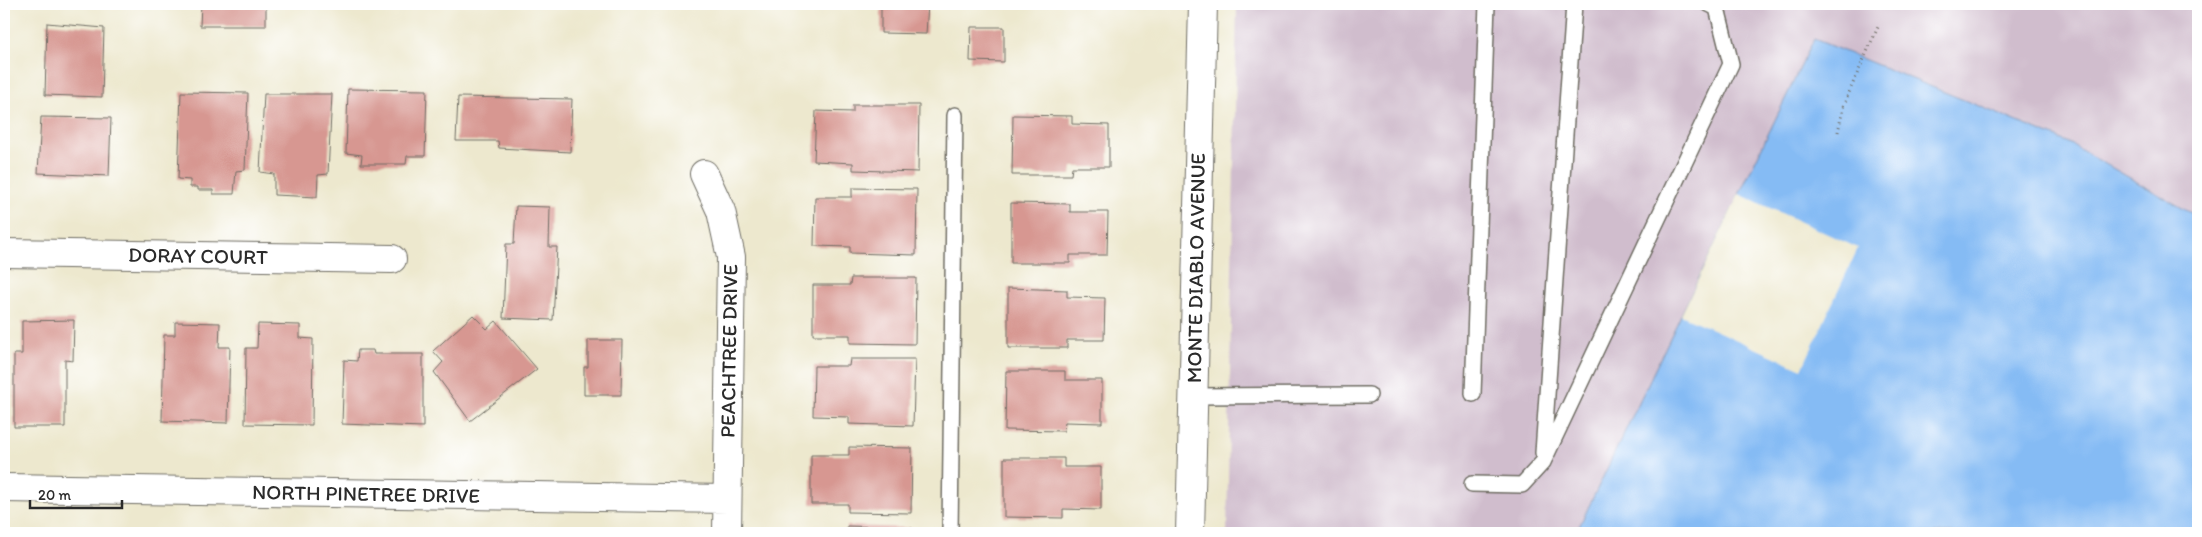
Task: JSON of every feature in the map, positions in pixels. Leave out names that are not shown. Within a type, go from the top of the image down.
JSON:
[{"type":"street","name":"MONTE DIABLO AVENUE","points":[[1190,533],[1203,4]]},
{"type":"street","name":"PEACHTREE DRIVE","points":[[704,174],[721,211],[731,257],[728,533]]},
{"type":"street","name":"DORAY COURT","points":[[4,253],[392,259]]},
{"type":"street","name":"NORTH PINETREE DRIVE","points":[[4,488],[727,499]]},
{"type":"lane","points":[[1473,394],[1487,4]]},
{"type":"lane","points":[[1543,462],[1574,4]]},
{"type":"lane","points":[[1472,484],[1522,484],[1543,462],[1731,64],[1717,8],[1709,4]]},
{"type":"lane","points":[[950,533],[955,115]]},
{"type":"lane","points":[[1193,396],[1368,394]]},
{"type":"path","points":[[1838,132],[1844,106],[1878,28]]},
{"type":"path","points":[[1844,101],[1844,106]]},
{"type":"shaded area","points":[[1237,4],[2198,4],[2198,533],[1227,533]]},
{"type":"water","points":[[1814,39],[2067,142],[2191,213],[2198,210],[2198,533],[1576,533]]},
{"type":"pier","points":[[1739,194],[1858,248],[1802,369],[1681,315]]},
{"type":"building","points":[[127,4],[127,6],[97,5]]},
{"type":"building","points":[[201,4],[266,4],[266,26],[200,26]]},
{"type":"building","points":[[881,4],[928,4],[926,34],[881,33]]},
{"type":"building","points":[[47,23],[104,28],[102,97],[45,95]]},
{"type":"building","points":[[971,27],[1004,27],[1004,62],[970,61]]},
{"type":"building","points":[[348,89],[427,90],[425,156],[407,156],[406,164],[361,164],[362,155],[346,153]]},
{"type":"building","points":[[181,92],[248,93],[245,170],[236,171],[234,194],[213,194],[213,190],[198,190],[198,187],[190,187],[190,180],[178,179]]},
{"type":"building","points":[[264,94],[332,94],[328,174],[318,175],[317,197],[274,195],[274,174],[260,172]]},
{"type":"building","points":[[458,97],[572,99],[570,152],[499,148],[498,141],[456,141]]},
{"type":"building","points":[[853,105],[919,105],[918,172],[853,170],[853,163],[814,161],[816,111],[853,112]]},
{"type":"building","points":[[1013,115],[1072,116],[1072,124],[1109,125],[1109,167],[1072,167],[1071,175],[1012,175]]},
{"type":"building","points":[[41,117],[111,118],[109,176],[38,173]]},
{"type":"building","points":[[852,188],[917,189],[916,255],[850,253],[850,247],[814,246],[815,197],[852,197]]},
{"type":"building","points":[[1011,203],[1070,204],[1070,212],[1108,212],[1107,255],[1070,255],[1070,263],[1011,263]]},
{"type":"building","points":[[516,206],[550,207],[549,247],[557,247],[553,320],[503,318],[506,244],[514,244]]},
{"type":"building","points":[[851,278],[916,278],[915,344],[850,343],[850,335],[813,335],[813,285],[850,285]]},
{"type":"building","points":[[1008,288],[1067,290],[1067,297],[1105,298],[1104,340],[1067,340],[1067,348],[1008,348]]},
{"type":"building","points":[[473,315],[487,329],[496,321],[537,369],[470,421],[434,372],[443,362],[433,351]]},
{"type":"building","points":[[74,320],[73,361],[65,360],[65,427],[14,427],[14,354],[22,354],[22,321]]},
{"type":"building","points":[[175,322],[220,323],[219,347],[230,347],[228,423],[162,421],[164,335],[175,335]]},
{"type":"building","points":[[258,324],[300,325],[300,338],[313,339],[312,425],[245,424],[246,348],[257,348]]},
{"type":"building","points":[[588,340],[622,340],[621,395],[584,395],[584,367],[588,367]]},
{"type":"building","points":[[358,350],[373,350],[374,354],[423,354],[423,427],[342,424],[344,360],[357,361]]},
{"type":"building","points":[[850,359],[915,359],[913,426],[849,424],[849,417],[813,416],[814,366],[849,366]]},
{"type":"building","points":[[1006,371],[1065,371],[1065,380],[1102,380],[1102,423],[1065,422],[1064,431],[1005,430]]},
{"type":"building","points":[[849,447],[912,448],[911,513],[848,512],[848,504],[811,504],[811,455],[849,455]]},
{"type":"building","points":[[1004,458],[1064,458],[1064,467],[1101,467],[1101,510],[1063,509],[1063,518],[1004,517]]},
{"type":"building","points":[[847,526],[912,528],[912,533],[847,533]]}]
